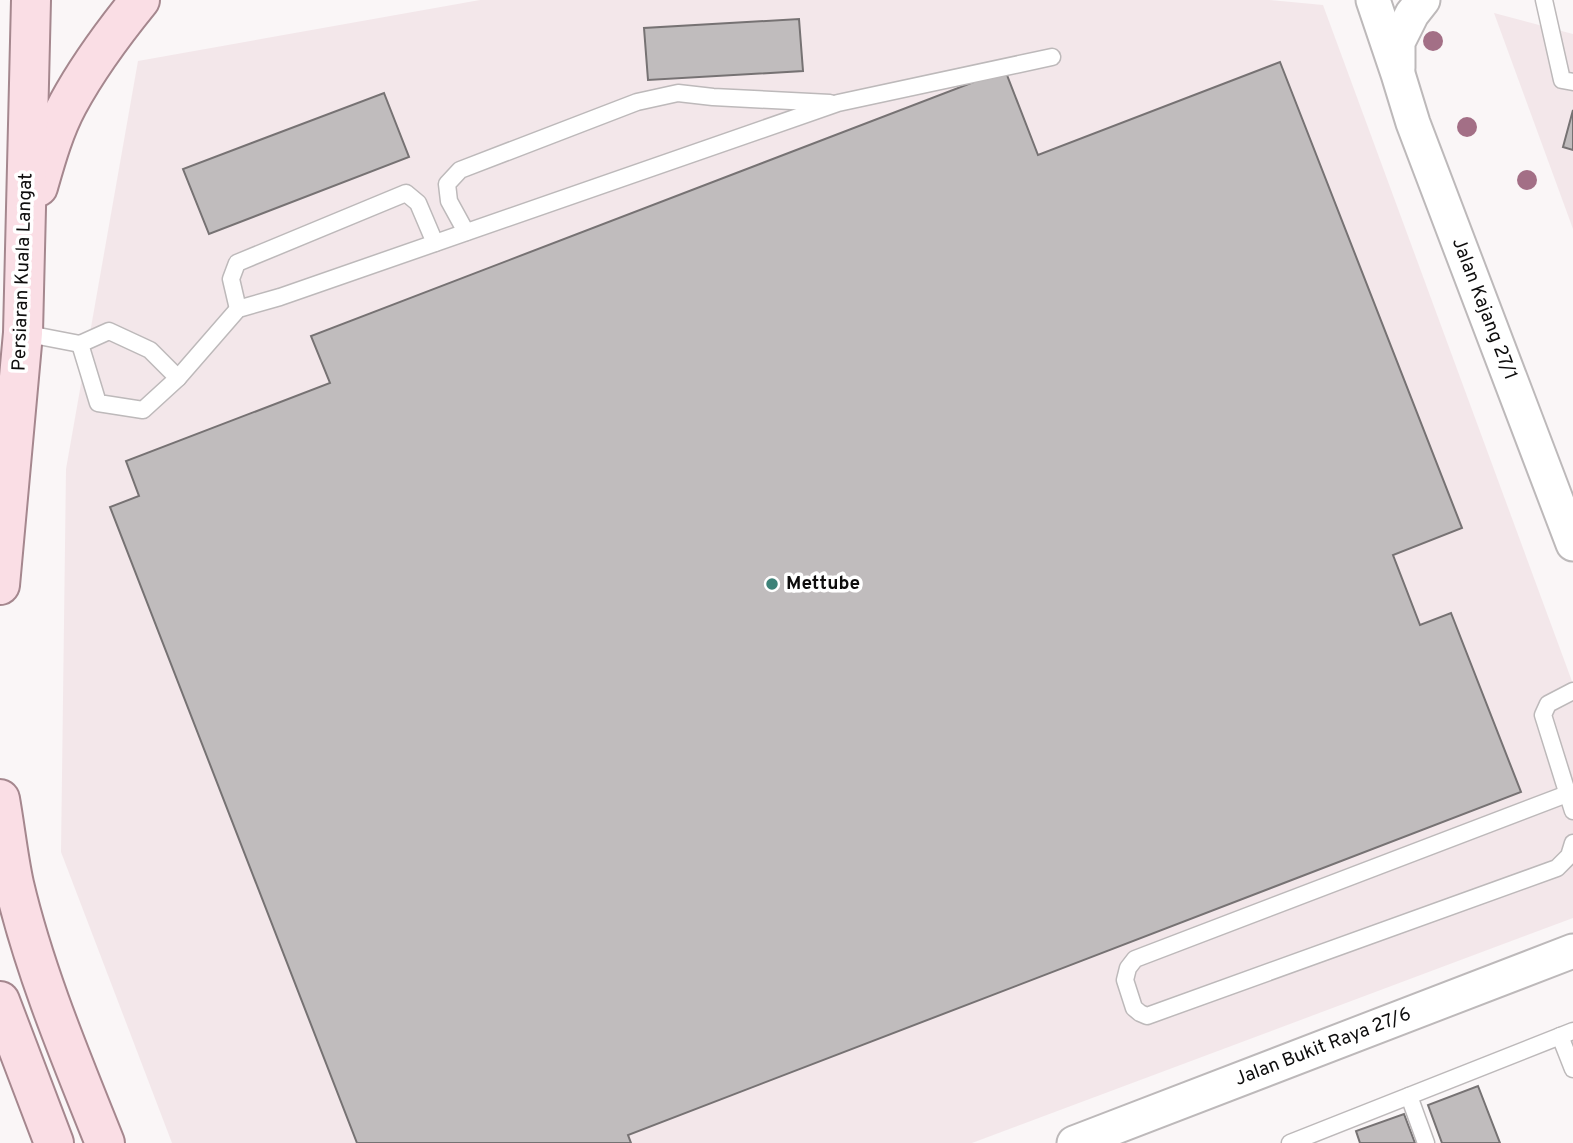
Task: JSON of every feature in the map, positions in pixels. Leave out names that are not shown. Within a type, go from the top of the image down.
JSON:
[{"type":"main road","name":"Persiaran Kuala Langat","points":[[0,585],[23,333],[31,0]]},
{"type":"main road","points":[[24,232],[47,155],[68,105],[102,50],[140,0]]},
{"type":"main road","points":[[0,799],[14,882],[30,943],[54,1014],[106,1143]]},
{"type":"main road","points":[[54,1014],[5,1014],[54,1143]]},
{"type":"street","name":"Jalan Kajang 27/1","points":[[1373,0],[1413,123],[1573,544]]},
{"type":"street","name":"Jalan Kajang 27/1","points":[[1398,74],[1398,42],[1412,14],[1423,0]]},
{"type":"street","name":"Jalan Bukit Raya 27/6","points":[[1074,1143],[1573,951]]},
{"type":"lane","points":[[1544,0],[1562,80],[1573,82]]},
{"type":"lane","points":[[80,344],[98,403],[143,410],[178,378],[238,309],[280,297],[838,103],[1052,57]]},
{"type":"lane","points":[[466,232],[449,201],[447,184],[460,170],[637,102],[678,93],[838,103]]},
{"type":"lane","points":[[238,309],[231,279],[237,263],[406,193],[418,203],[435,243]]},
{"type":"lane","points":[[23,333],[80,344],[109,331],[150,350],[178,378]]},
{"type":"lane","points":[[1573,691],[1548,704],[1543,715],[1573,811]]},
{"type":"lane","points":[[1567,794],[1135,959],[1128,968],[1125,980],[1134,1008],[1147,1016],[1558,868],[1569,856],[1573,843]]},
{"type":"lane","points":[[1290,1143],[1314,1139],[1409,1096],[1566,1033],[1573,1069]]},
{"type":"lane","points":[[1409,1096],[1426,1143]]},
{"type":"shaded area","name":"Mettube","points":[[480,0],[1269,0],[1323,5],[1573,684],[1573,918],[972,1143],[172,1143],[61,852],[66,469],[138,61]]},
{"type":"shaded area","points":[[1494,13],[1573,34],[1573,229]]},
{"type":"building","points":[[799,19],[803,71],[648,80],[644,28]]},
{"type":"building","name":"Mettube","points":[[1280,62],[1462,528],[1393,555],[1420,625],[1451,613],[1521,792],[628,1135],[631,1143],[357,1143],[110,507],[139,496],[126,461],[330,383],[311,336],[1005,70],[1038,155]]},
{"type":"building","points":[[384,93],[409,157],[209,234],[183,169]]},
{"type":"building","points":[[1573,110],[1573,150],[1563,147]]},
{"type":"building","points":[[1478,1086],[1500,1143],[1442,1143],[1428,1105]]},
{"type":"building","points":[[1404,1114],[1415,1143],[1360,1143],[1356,1131]]},
{"type":"place","name":"Mettube","points":[[772,584]]}]
